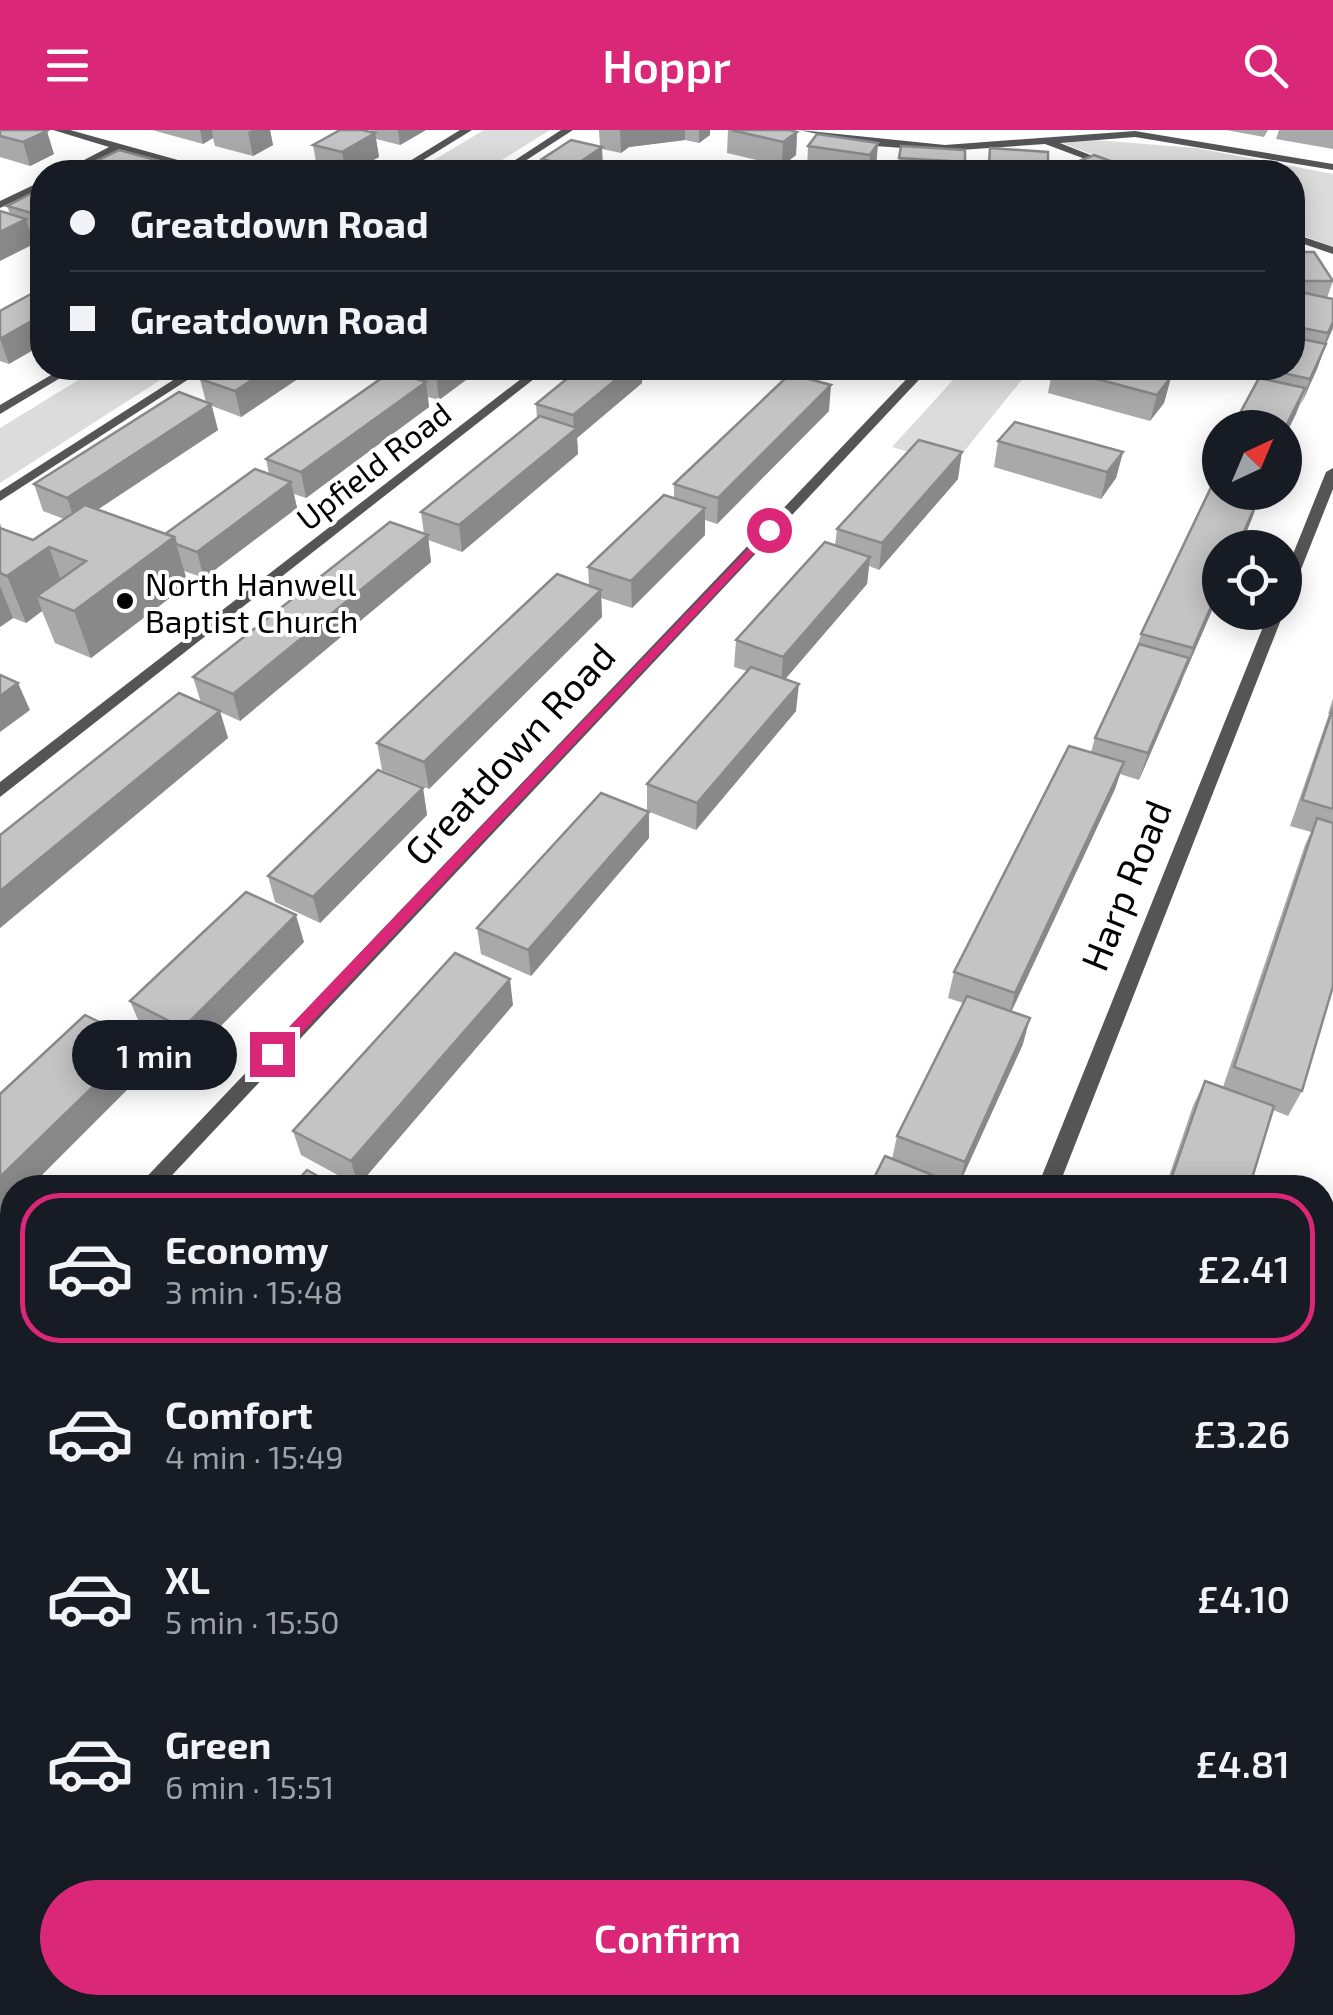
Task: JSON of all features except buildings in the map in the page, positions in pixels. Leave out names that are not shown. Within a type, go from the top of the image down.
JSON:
[{"type":"street","points":[[58,130],[171,160]]},
{"type":"street","points":[[416,160],[467,130]]},
{"type":"street","points":[[521,160],[568,130]]},
{"type":"street","points":[[804,130],[875,143],[946,148],[1136,134],[1291,160]]},
{"type":"street","points":[[1042,140],[1096,160]]},
{"type":"street","points":[[90,160],[119,146]]},
{"type":"street","points":[[1305,162],[1333,167]]},
{"type":"street","points":[[0,205],[30,190]]},
{"type":"street","points":[[1305,241],[1333,251]]},
{"type":"street","points":[[0,410],[50,380]]},
{"type":"street","points":[[0,497],[181,380]]},
{"type":"street","name":"Upfield Road","points":[[0,791],[527,380]]},
{"type":"street","name":"Greatdown Road","points":[[158,1175],[913,380]]},
{"type":"street","points":[[1302,550],[1333,472]]},
{"type":"street","name":"Harp Road","points":[[1052,1175],[1270,630]]},
{"type":"shaded area","points":[[484,130],[550,130],[502,160],[434,160]]},
{"type":"shaded area","points":[[1095,140],[1196,148],[1259,160],[1107,160],[1062,143]]},
{"type":"shaded area","points":[[1305,169],[1333,174],[1333,247],[1305,236]]},
{"type":"shaded area","points":[[78,380],[160,380],[0,483],[0,428]]},
{"type":"shaded area","points":[[953,380],[1022,380],[953,465],[892,447]]},
{"type":"place","name":"North Hanwell Baptist Church","points":[[125,601]]},
{"type":"route","points":[[272,1054],[769,530]]}]
